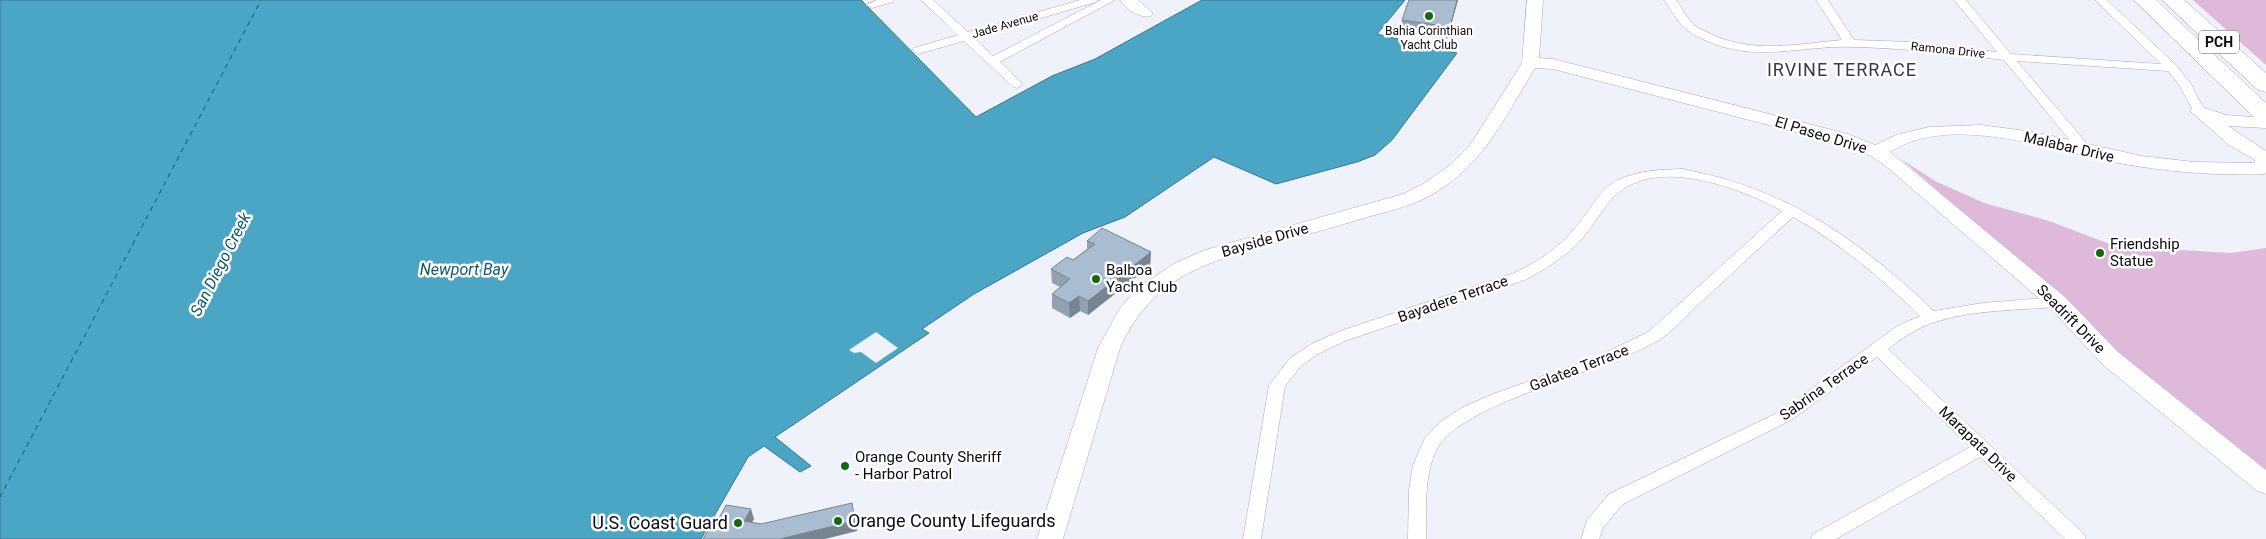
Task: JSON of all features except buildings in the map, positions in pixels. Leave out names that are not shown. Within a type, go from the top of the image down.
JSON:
[{"type":"highway","name":"PCH","points":[[2144,0],[2264,115]]},
{"type":"highway","name":"PCH","points":[[2172,0],[2266,85]]},
{"type":"street","points":[[872,4],[889,0]]},
{"type":"street","points":[[927,0],[1017,84]]},
{"type":"street","name":"Jade Avenue","points":[[918,50],[1092,0]]},
{"type":"street","points":[[992,61],[1109,0]]},
{"type":"street","points":[[1128,0],[1145,13]]},
{"type":"street","name":"Bayside Drive","points":[[1050,539],[1110,348],[1118,328],[1131,307],[1155,285],[1182,268],[1208,257],[1410,198],[1430,188],[1457,170],[1477,148],[1530,63],[1535,0]]},
{"type":"street","name":"Ramona Drive","points":[[1670,0],[1690,28],[1708,39],[1725,45],[1762,50],[1850,43],[1913,46],[2007,57],[2172,68]]},
{"type":"street","points":[[1822,0],[1850,43]]},
{"type":"street","points":[[1960,0],[2084,149]]},
{"type":"street","points":[[2101,0],[2172,68],[2185,84],[2199,112],[2225,120],[2264,115]]},
{"type":"street","name":"El Paseo Drive","points":[[1530,63],[1550,71],[1842,147],[1878,152]]},
{"type":"street","name":"Malabar Drive","points":[[1878,152],[1901,139],[1922,134],[1964,131],[2020,135],[2144,162],[2237,170],[2264,168],[2264,158],[2236,141],[2199,112]]},
{"type":"street","name":"Seadrift Drive","points":[[1878,152],[2057,302],[2110,358],[2266,484]]},
{"type":"street","name":"Bayadere Terrace","points":[[1252,539],[1277,386],[1290,366],[1311,350],[1344,335],[1505,284],[1556,255],[1578,235],[1609,195],[1622,183],[1639,177],[1670,172],[1708,176],[1758,194],[1791,211],[1866,258],[1931,317]]},
{"type":"street","name":"Galatea Terrace","points":[[1417,539],[1418,487],[1422,464],[1431,441],[1454,419],[1495,400],[1614,357],[1654,336],[1791,211]]},
{"type":"street","name":"Sabrina Terrace","points":[[1590,539],[1594,525],[1616,499],[1787,415],[1903,330],[1931,317],[1983,308],[2057,302]]},
{"type":"street","name":"Marapata Drive","points":[[1879,349],[2076,539]]},
{"type":"street","points":[[1820,539],[1982,448]]},
{"type":"shaded area","points":[[2193,0],[2266,0],[2266,65]]},
{"type":"shaded area","points":[[1901,159],[1935,181],[1984,203],[2049,221],[2115,246],[2231,253],[2266,248],[2266,475],[2118,358],[2062,299]]},
{"type":"water","name":"Newport Bay","points":[[0,0],[861,0],[976,117],[1052,76],[1095,59],[1202,0],[1405,0],[1377,34],[1457,53],[1392,140],[1375,155],[1357,162],[1276,184],[1214,157],[1125,217],[1083,233],[974,294],[922,329],[929,333],[775,437],[811,466],[800,472],[764,446],[748,457],[701,539],[0,539]]},
{"type":"pier","points":[[876,332],[898,348],[876,363],[861,352],[854,353],[849,350]]},
{"type":"ferry route","points":[[0,497],[261,0]]},
{"type":"place","name":"Bahia Corinthian Yacht Club","points":[[1429,16]]},
{"type":"place","name":"Friendship Statue","points":[[2100,253]]},
{"type":"place","name":"Balboa Yacht Club","points":[[1096,279]]},
{"type":"place","name":"Orange County Sheriff - Harbor Patrol","points":[[845,466]]},
{"type":"place","name":"Orange County Lifeguards","points":[[838,521]]},
{"type":"place","name":"U.S. Coast Guard","points":[[738,523]]},
{"type":"district","name":"IRVINE TERRACE","points":[[1842,70]]},
{"type":"water label","name":"San Diego Creek","points":[[220,264]]}]
